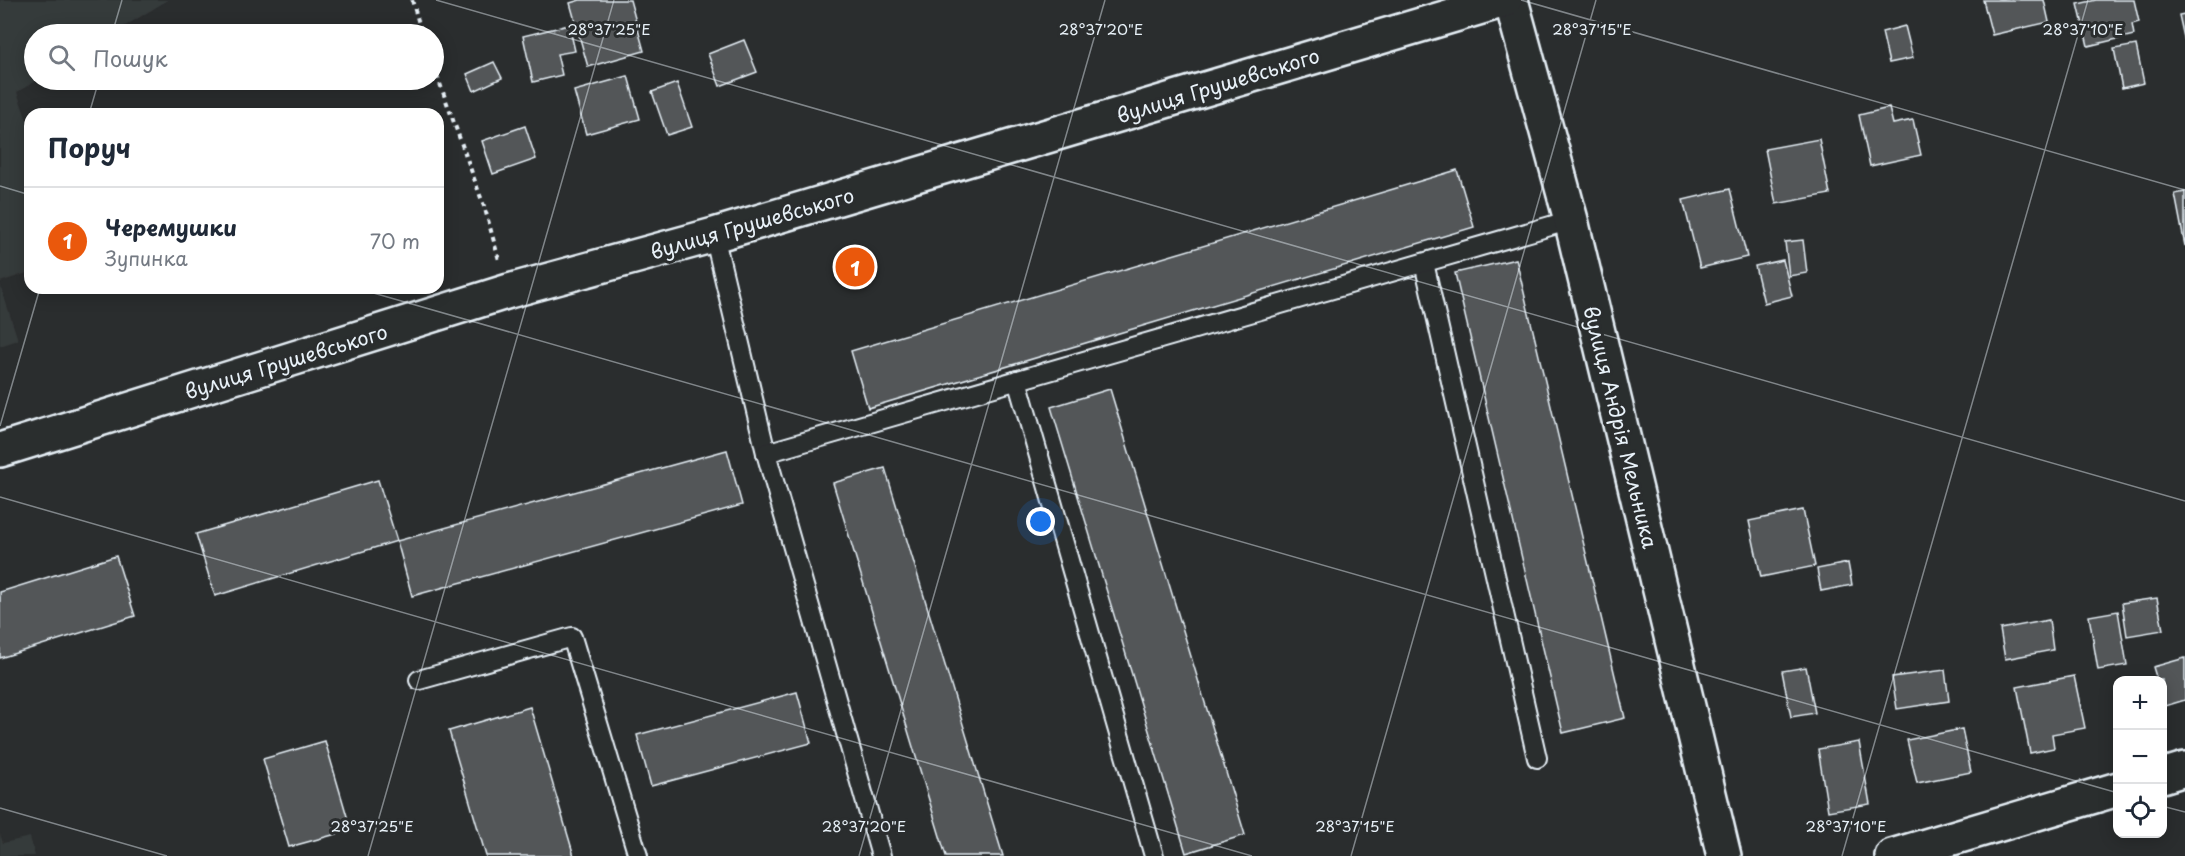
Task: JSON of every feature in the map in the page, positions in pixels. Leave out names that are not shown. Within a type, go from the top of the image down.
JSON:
[{"type":"main road","name":"вулиця Грушевського","points":[[0,450],[509,291],[714,235],[1505,0]]},
{"type":"main road","name":"вулиця Андрія Мельника","points":[[1511,0],[1571,220],[1724,856]]},
{"type":"main road","points":[[2167,775],[2185,769]]},
{"type":"main road","points":[[1892,856],[2113,790]]},
{"type":"lane","points":[[766,453],[1571,220]]},
{"type":"lane","points":[[714,235],[766,453],[881,856]]},
{"type":"lane","points":[[1424,263],[1537,758]]},
{"type":"lane","points":[[1017,380],[1154,856]]},
{"type":"lane","points":[[419,680],[572,637],[638,856]]},
{"type":"path","points":[[411,0],[419,24]]},
{"type":"path","points":[[442,90],[485,209],[509,291]]},
{"type":"shaded area","points":[[0,0],[168,0],[128,24],[24,24],[24,88],[17,92],[24,112],[24,274],[0,282]]},
{"type":"shaded area","points":[[0,284],[18,340],[0,346]]},
{"type":"shaded area","points":[[0,834],[3,843],[30,837],[35,856],[0,856]]},
{"type":"building","points":[[580,0],[630,0],[644,51],[588,67],[570,3]]},
{"type":"building","points":[[1983,0],[2044,0],[2049,22],[1992,35]]},
{"type":"building","points":[[2096,0],[2134,0],[2139,22],[2132,24],[2134,35],[2088,46],[2078,4]]},
{"type":"building","points":[[2185,14],[2185,42],[2179,15]]},
{"type":"building","points":[[569,25],[575,51],[557,54],[562,75],[533,82],[523,36]]},
{"type":"building","points":[[1905,26],[1913,58],[1889,63],[1882,32]]},
{"type":"building","points":[[744,40],[757,72],[720,86],[708,54]]},
{"type":"building","points":[[2136,45],[2144,83],[2122,88],[2114,49]]},
{"type":"building","points":[[494,62],[502,78],[474,91],[467,74]]},
{"type":"building","points":[[628,76],[640,119],[586,134],[574,91]]},
{"type":"building","points":[[677,83],[692,127],[667,135],[652,92]]},
{"type":"building","points":[[1889,108],[1893,124],[1913,120],[1921,155],[1870,166],[1859,115]]},
{"type":"building","points":[[525,126],[536,159],[493,174],[482,141]]},
{"type":"building","points":[[1819,139],[1830,194],[1776,204],[1765,149]]},
{"type":"building","points":[[1457,170],[1474,227],[868,408],[851,351]]},
{"type":"building","points":[[1730,189],[1747,257],[1700,268],[1683,200]]},
{"type":"building","points":[[2185,192],[2185,246],[2175,194]]},
{"type":"building","points":[[1803,240],[1807,273],[1789,276],[1785,242]]},
{"type":"building","points":[[1516,259],[1625,718],[1563,733],[1455,273]]},
{"type":"building","points":[[1783,260],[1792,296],[1764,303],[1755,266]]},
{"type":"building","points":[[1110,389],[1245,835],[1186,853],[1051,407]]},
{"type":"building","points":[[727,450],[742,505],[412,596],[397,541]]},
{"type":"building","points":[[885,468],[1003,856],[946,856],[833,483]]},
{"type":"building","points":[[378,480],[397,541],[215,596],[196,534]]},
{"type":"building","points":[[1803,510],[1815,566],[1761,577],[1749,521]]},
{"type":"building","points":[[116,556],[135,616],[0,658],[0,592]]},
{"type":"building","points":[[1848,563],[1852,585],[1821,591],[1817,569]]},
{"type":"building","points":[[2157,598],[2163,630],[2127,636],[2122,603]]},
{"type":"building","points":[[2118,611],[2127,665],[2098,670],[2089,616]]},
{"type":"building","points":[[2049,620],[2053,650],[2005,659],[2000,629]]},
{"type":"building","points":[[2185,658],[2185,700],[2167,705],[2167,676],[2156,676],[2153,667]]},
{"type":"building","points":[[1806,667],[1815,713],[1791,717],[1782,671]]},
{"type":"building","points":[[1945,670],[1949,701],[1897,709],[1892,677]]},
{"type":"building","points":[[2074,676],[2085,728],[2052,734],[2054,748],[2030,753],[2017,687]]},
{"type":"building","points":[[797,692],[811,743],[651,786],[637,735]]},
{"type":"building","points":[[530,707],[574,856],[486,856],[449,731]]},
{"type":"building","points":[[1962,729],[1971,772],[1917,783],[1907,740]]},
{"type":"building","points":[[325,741],[351,830],[289,847],[263,759]]},
{"type":"building","points":[[1859,742],[1870,804],[1828,811],[1818,749]]},
{"type":"place","name":"Черемушки","points":[[855,267]]}]
